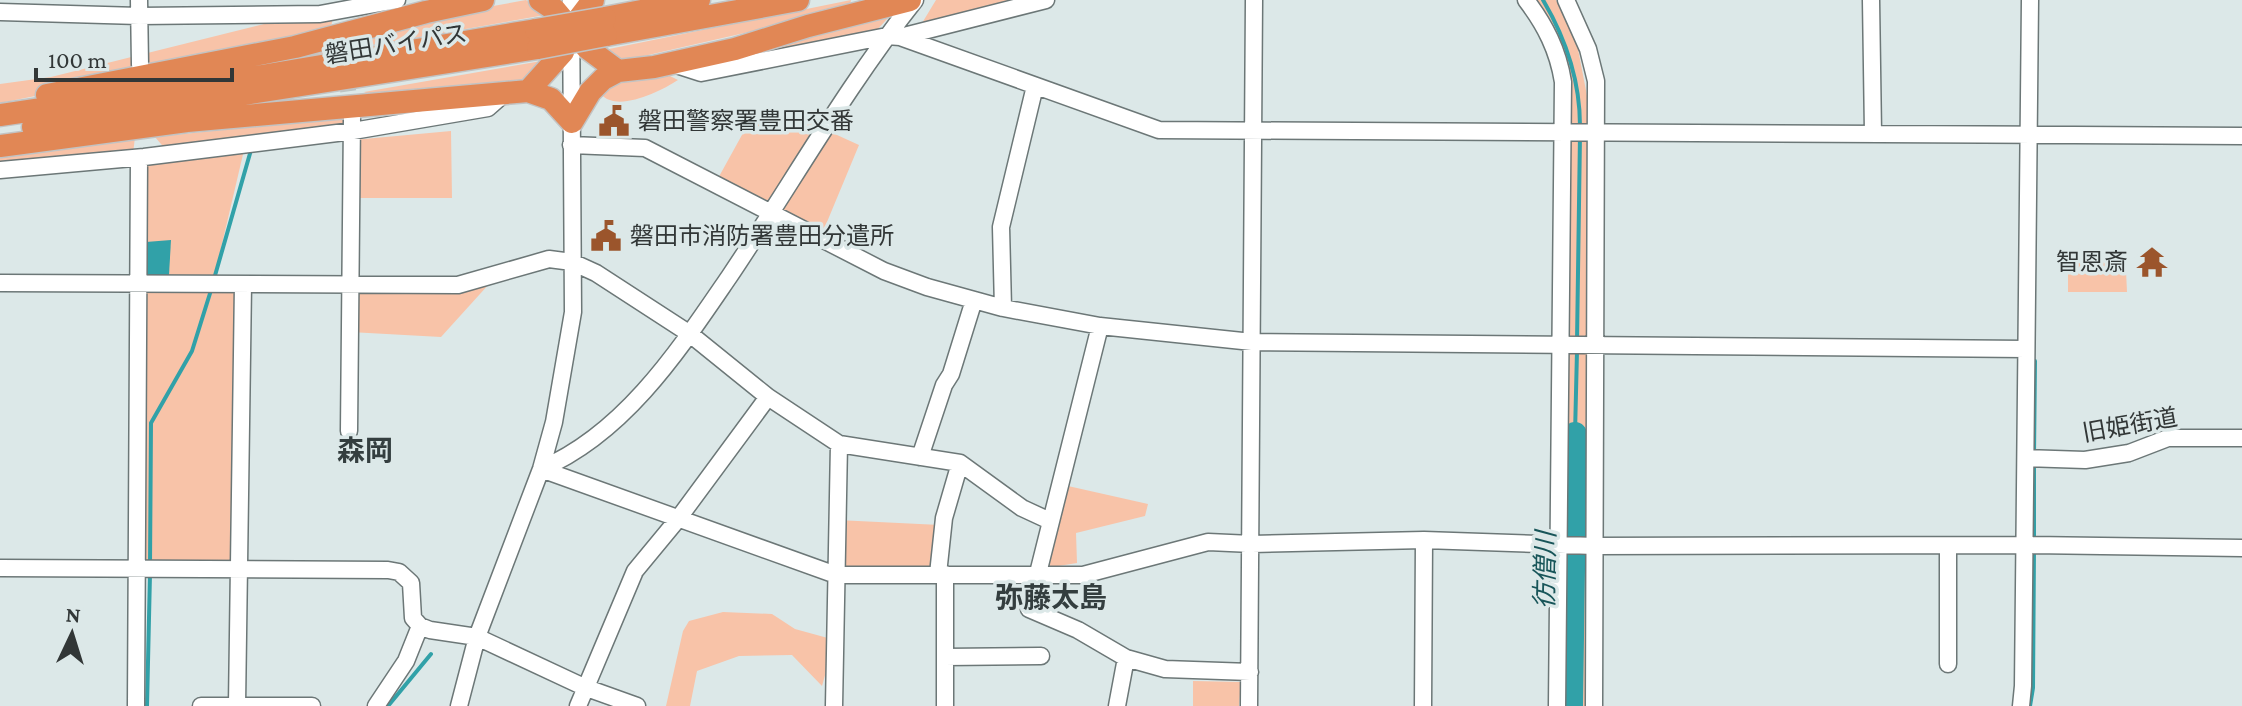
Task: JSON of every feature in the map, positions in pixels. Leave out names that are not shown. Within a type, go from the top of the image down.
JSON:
[{"type":"highway","points":[[0,108],[65,90],[295,47],[483,0]]},
{"type":"highway","points":[[540,0],[555,10],[587,48],[618,71]]},
{"type":"highway","name":"磐田バイパス","points":[[0,132],[537,39],[601,17],[699,0]]},
{"type":"highway","name":"磐田バイパス","points":[[601,17],[798,0]]},
{"type":"highway","points":[[0,146],[187,121],[528,91],[551,99],[572,122],[590,92],[603,79],[618,71],[735,49],[912,0]]},
{"type":"highway","points":[[528,91],[563,52],[571,29],[601,17]]},
{"type":"highway","name":"磐田バイパス","points":[[0,115],[537,39]]},
{"type":"street","points":[[0,12],[139,8],[312,14],[336,20],[355,4],[397,0]]},
{"type":"street","points":[[459,706],[477,637],[541,469],[554,422],[573,312],[571,0]]},
{"type":"street","points":[[541,469],[571,456],[616,419],[690,334],[893,36],[912,0]]},
{"type":"street","points":[[670,63],[701,73],[893,36],[1046,0]]},
{"type":"street","points":[[1249,706],[1254,0]]},
{"type":"street","points":[[1526,0],[1539,17],[1559,60],[1563,82],[1557,706]]},
{"type":"street","points":[[1566,0],[1577,22],[1596,81],[1594,706]]},
{"type":"street","points":[[1871,0],[1873,133]]},
{"type":"street","points":[[2021,706],[2027,458],[2030,0]]},
{"type":"street","points":[[139,8],[140,65]]},
{"type":"street","points":[[893,36],[1159,130],[2242,136]]},
{"type":"street","points":[[1003,308],[1001,227],[1035,86]]},
{"type":"street","points":[[0,170],[139,158],[352,124],[488,108],[505,93]]},
{"type":"street","points":[[349,431],[352,124]]},
{"type":"street","points":[[571,145],[645,148],[884,271],[927,287],[1003,308],[1100,326],[1252,342],[2026,349]]},
{"type":"street","points":[[136,706],[139,158]]},
{"type":"street","points":[[0,283],[458,285],[549,259],[572,262],[596,273],[690,334],[768,397],[839,444],[960,463],[1022,508],[1050,521]]},
{"type":"street","points":[[237,705],[243,284]]},
{"type":"street","points":[[920,457],[974,300]]},
{"type":"street","points":[[1100,326],[1029,609],[1078,630],[1126,658],[1165,669],[1250,672]]},
{"type":"street","points":[[578,706],[635,571],[678,519],[768,397]]},
{"type":"street","name":"旧姫街道","points":[[2027,458],[2085,460],[2129,453],[2168,438],[2242,438]]},
{"type":"street","points":[[834,706],[839,444]]},
{"type":"street","points":[[945,706],[944,518],[960,463]]},
{"type":"street","points":[[541,469],[836,575],[1083,575],[1208,542],[1252,544],[1424,540],[1594,546],[2242,548]]},
{"type":"street","points":[[1423,706],[1424,540]]},
{"type":"street","points":[[1948,546],[1948,664]]},
{"type":"street","points":[[0,568],[240,568],[399,572],[411,583],[413,618],[420,626],[477,637],[584,687],[637,706]]},
{"type":"street","points":[[376,706],[406,661],[420,626]]},
{"type":"street","points":[[945,657],[1041,656]]},
{"type":"street","points":[[1117,706],[1126,658]]},
{"type":"street","points":[[201,706],[312,706]]},
{"type":"shaded area","points":[[526,0],[545,15],[203,75],[354,31]]},
{"type":"shaded area","points":[[851,0],[849,9],[622,61],[604,50]]},
{"type":"shaded area","points":[[936,0],[1046,0],[916,33]]},
{"type":"shaded area","points":[[1533,0],[1556,0],[1576,39],[1589,106],[1594,706],[1557,706],[1567,64]]},
{"type":"shaded area","points":[[334,12],[331,27],[146,74],[0,103],[0,84],[51,77],[304,14]]},
{"type":"shaded area","points":[[888,18],[875,32],[717,63],[808,37]]},
{"type":"shaded area","points":[[553,59],[540,74],[510,88],[377,98],[364,92]]},
{"type":"shaded area","points":[[668,75],[678,80],[655,93],[635,99],[617,102],[599,92],[620,82]]},
{"type":"shaded area","points":[[829,116],[771,208],[716,182],[748,124]]},
{"type":"shaded area","points":[[346,117],[345,129],[167,151],[155,137]]},
{"type":"shaded area","points":[[826,130],[859,145],[822,234],[774,211]]},
{"type":"shaded area","points":[[451,131],[452,198],[353,198],[353,140]]},
{"type":"shaded area","points":[[135,137],[133,154],[0,165],[0,152]]},
{"type":"shaded area","points":[[244,150],[214,278],[138,283],[144,157]]},
{"type":"shaded area","points":[[2068,249],[2125,249],[2127,292],[2068,292]]},
{"type":"shaded area","points":[[499,273],[441,337],[350,332],[352,284],[461,285]]},
{"type":"shaded area","points":[[243,284],[240,568],[138,569],[138,288]]},
{"type":"shaded area","points":[[1068,486],[1148,504],[1145,516],[1076,533],[1077,563],[1046,568]]},
{"type":"shaded area","points":[[837,520],[940,525],[937,574],[836,575]]},
{"type":"shaded area","points":[[723,612],[772,614],[795,629],[835,640],[822,686],[792,655],[739,656],[697,671],[690,706],[666,706],[683,631],[689,621]]},
{"type":"shaded area","points":[[1193,681],[1241,682],[1239,706],[1193,706]]},
{"type":"water","points":[[171,240],[169,275],[144,275],[146,242]]},
{"type":"waterway","points":[[1543,0],[1570,60],[1580,126]]},
{"type":"waterway","points":[[1577,342],[1580,135]]},
{"type":"waterway","points":[[214,279],[251,150]]},
{"type":"waterway","points":[[150,565],[151,423],[192,351],[212,287]]},
{"type":"waterway","points":[[1575,434],[1577,351]]},
{"type":"waterway","points":[[2034,455],[2035,361]]},
{"type":"waterway","name":"彷僧川","points":[[1571,706],[1575,434]]},
{"type":"waterway","points":[[2034,464],[2034,539]]},
{"type":"waterway","points":[[2030,706],[2033,688],[2034,548]]},
{"type":"waterway","points":[[147,706],[150,574]]},
{"type":"waterway","points":[[388,706],[431,654]]},
{"type":"tunnel","points":[[339,28],[352,117]]},
{"type":"place","name":"磐田警察署豊田交番","points":[[614,121]]},
{"type":"place","name":"磐田市消防署豊田分遣所","points":[[606,236]]},
{"type":"place","name":"智恩斎","points":[[2152,262]]},
{"type":"district","name":"森岡","points":[[365,450]]},
{"type":"district","name":"弥藤太島","points":[[1051,597]]}]
